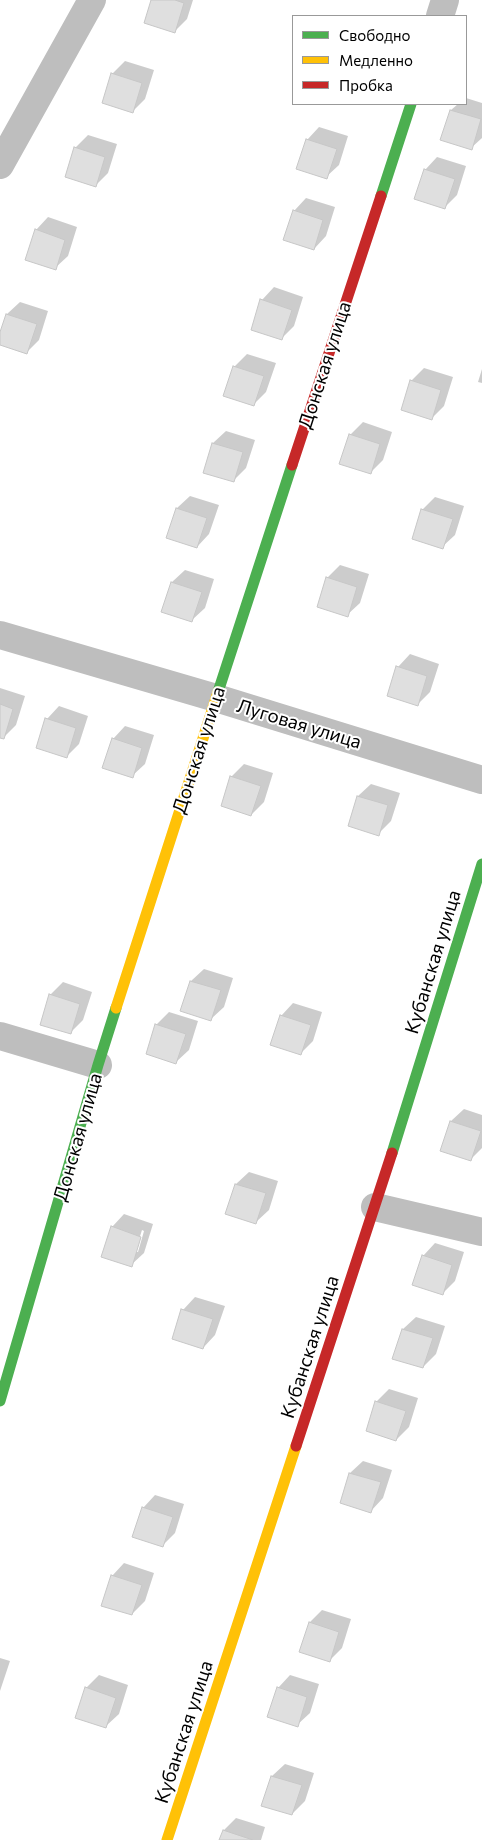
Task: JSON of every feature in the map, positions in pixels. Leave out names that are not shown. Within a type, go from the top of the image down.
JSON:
[{"type":"street","points":[[440,15],[445,0]]},
{"type":"street","points":[[0,165],[81,4]]},
{"type":"street","name":"Донская улица","points":[[0,1401],[98,1065],[411,105]]},
{"type":"street","name":"Луговая улица","points":[[0,635],[216,698],[482,780]]},
{"type":"street","name":"Кубанская улица","points":[[167,1840],[375,1207],[482,864]]},
{"type":"street","points":[[0,1036],[98,1065]]},
{"type":"street","points":[[375,1207],[482,1232]]},
{"type":"building","points":[[151,0],[175,0],[184,3],[175,33],[144,23]]},
{"type":"building","points":[[111,73],[142,83],[133,113],[102,103]]},
{"type":"building","points":[[450,110],[481,119],[472,150],[440,140]]},
{"type":"building","points":[[306,139],[337,149],[327,179],[296,169]]},
{"type":"building","points":[[74,147],[105,157],[96,187],[65,177]]},
{"type":"building","points":[[424,169],[455,179],[445,209],[414,199]]},
{"type":"building","points":[[293,210],[323,220],[314,250],[283,240]]},
{"type":"building","points":[[35,229],[65,240],[56,270],[25,260]]},
{"type":"building","points":[[260,299],[292,310],[282,340],[251,330]]},
{"type":"building","points":[[6,314],[37,324],[27,354],[0,345],[0,332]]},
{"type":"building","points":[[233,366],[264,376],[254,406],[223,396]]},
{"type":"building","points":[[410,380],[441,390],[432,420],[401,410]]},
{"type":"building","points":[[349,434],[380,444],[371,474],[339,464]]},
{"type":"building","points":[[212,443],[243,452],[234,482],[203,473]]},
{"type":"building","points":[[176,508],[207,518],[197,548],[166,538]]},
{"type":"building","points":[[421,509],[453,519],[443,549],[412,539]]},
{"type":"building","points":[[326,577],[357,587],[348,617],[317,607]]},
{"type":"building","points":[[171,582],[202,592],[192,622],[161,612]]},
{"type":"building","points":[[396,666],[427,676],[418,706],[387,696]]},
{"type":"building","points":[[0,704],[13,709],[4,739],[0,738]]},
{"type":"building","points":[[45,718],[76,728],[67,758],[36,748]]},
{"type":"building","points":[[112,738],[142,748],[133,778],[102,768]]},
{"type":"building","points":[[230,776],[261,786],[251,816],[221,806]]},
{"type":"building","points":[[357,796],[388,805],[379,836],[348,826]]},
{"type":"building","points":[[190,981],[221,990],[211,1021],[180,1011]]},
{"type":"building","points":[[49,994],[80,1004],[71,1034],[40,1025]]},
{"type":"building","points":[[280,1015],[311,1025],[301,1055],[270,1045]]},
{"type":"building","points":[[155,1024],[186,1034],[176,1064],[146,1054]]},
{"type":"building","points":[[450,1121],[481,1131],[471,1161],[440,1151]]},
{"type":"building","points":[[235,1184],[266,1193],[256,1224],[225,1214]]},
{"type":"building","points":[[111,1226],[141,1237],[132,1267],[101,1257]]},
{"type":"building","points":[[422,1255],[452,1265],[443,1295],[412,1285]]},
{"type":"building","points":[[181,1309],[213,1319],[203,1349],[172,1339]]},
{"type":"building","points":[[402,1329],[433,1338],[423,1368],[392,1359]]},
{"type":"building","points":[[375,1401],[406,1411],[396,1441],[366,1431]]},
{"type":"building","points":[[349,1473],[381,1482],[371,1513],[340,1503]]},
{"type":"building","points":[[142,1507],[173,1517],[163,1547],[132,1537]]},
{"type":"building","points":[[111,1575],[142,1585],[132,1615],[101,1606]]},
{"type":"building","points":[[309,1622],[339,1632],[330,1662],[299,1652]]},
{"type":"building","points":[[85,1687],[116,1698],[106,1728],[75,1718]]},
{"type":"building","points":[[277,1687],[307,1697],[298,1727],[267,1717]]},
{"type":"building","points":[[271,1776],[302,1785],[292,1815],[261,1806]]},
{"type":"building","points":[[223,1830],[253,1840],[219,1840]]},
{"type":"traffic: fast","points":[[381,196],[411,105]]},
{"type":"traffic: fast","points":[[218,692],[292,465]]},
{"type":"traffic: fast","points":[[392,1153],[482,864]]},
{"type":"traffic: fast","points":[[0,1401],[116,1008]]},
{"type":"traffic: slow","points":[[116,1008],[218,692]]},
{"type":"traffic: slow","points":[[167,1840],[296,1446]]},
{"type":"traffic: jam","points":[[292,465],[381,196]]},
{"type":"traffic: jam","points":[[296,1446],[392,1153]]}]
